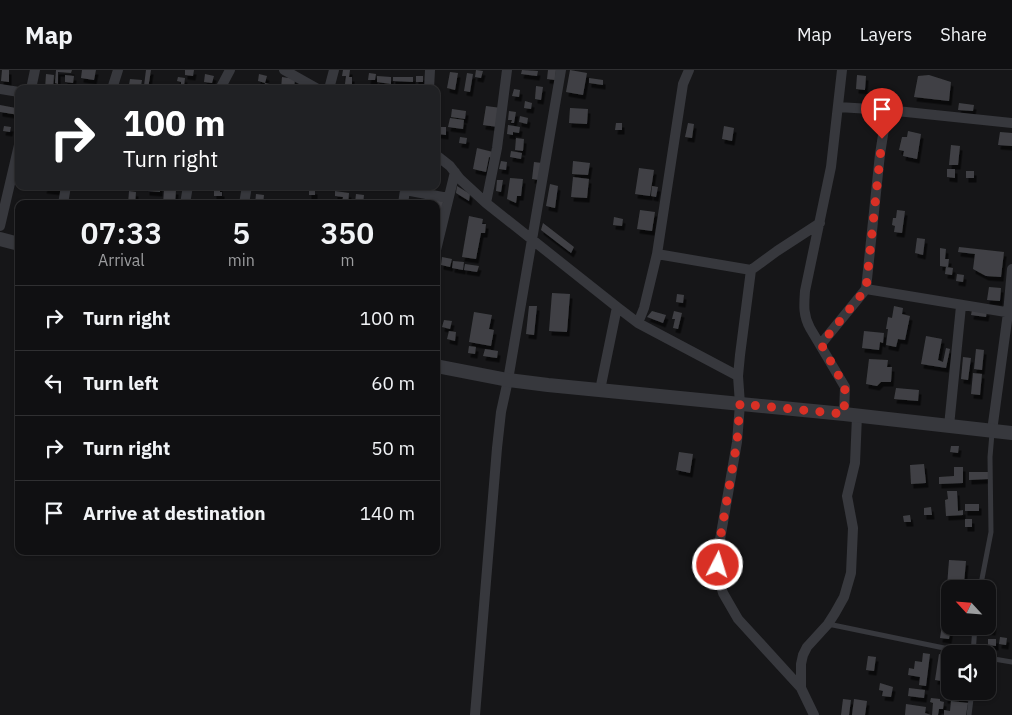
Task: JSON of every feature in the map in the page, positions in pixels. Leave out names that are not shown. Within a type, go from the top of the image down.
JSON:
[{"type":"street","points":[[33,85],[35,70]]},
{"type":"street","points":[[113,85],[118,70]]},
{"type":"street","points":[[222,85],[230,70]]},
{"type":"street","points":[[284,70],[311,85]]},
{"type":"street","points":[[330,85],[334,70]]},
{"type":"street","points":[[429,85],[430,70]]},
{"type":"street","points":[[486,203],[497,148],[507,70]]},
{"type":"street","points":[[475,715],[501,412],[561,70]]},
{"type":"street","points":[[638,323],[644,308],[657,254],[683,84],[689,70]]},
{"type":"street","points":[[801,688],[803,655],[813,640],[828,624],[844,597],[851,573],[853,528],[846,496],[855,463],[850,415],[845,387],[806,320],[804,309],[805,291],[831,167],[842,70]]},
{"type":"street","points":[[0,89],[15,91]]},
{"type":"street","points":[[838,107],[1012,123]]},
{"type":"street","points":[[821,344],[866,289],[880,154],[887,110]]},
{"type":"street","points":[[440,158],[486,203],[638,323],[738,376]]},
{"type":"street","points":[[0,226],[15,162]]},
{"type":"street","points":[[440,233],[456,172]]},
{"type":"street","points":[[413,190],[448,198]]},
{"type":"street","points":[[657,254],[751,270],[820,223]]},
{"type":"street","points":[[0,239],[15,243]]},
{"type":"street","points":[[992,431],[1010,313],[1012,269]]},
{"type":"street","points":[[751,270],[738,376],[740,404],[737,442],[718,551],[719,580],[723,593],[738,619],[801,688],[814,715]]},
{"type":"street","points":[[866,289],[1010,313]]},
{"type":"street","points":[[948,426],[961,306]]},
{"type":"street","points":[[600,390],[617,307]]},
{"type":"street","points":[[440,367],[508,380],[1012,433]]},
{"type":"lane","points":[[982,580],[991,532],[990,457],[992,431]]},
{"type":"lane","points":[[828,624],[941,647]]},
{"type":"lane","points":[[996,659],[1012,662]]},
{"type":"lane","points":[[969,715],[971,700]]},
{"type":"building","points":[[2,70],[9,70],[9,82],[1,81]]},
{"type":"building","points":[[56,70],[72,70],[71,73],[58,72],[58,84],[55,83]]},
{"type":"building","points":[[82,70],[96,70],[94,80],[81,78]]},
{"type":"building","points":[[146,70],[151,70],[149,85],[144,85]]},
{"type":"building","points":[[185,70],[194,70],[193,76],[185,75]]},
{"type":"building","points":[[343,70],[350,70],[349,77],[352,77],[352,84],[345,84],[346,76],[342,76]]},
{"type":"building","points":[[476,70],[483,71],[481,78],[475,77]]},
{"type":"building","points":[[522,70],[538,71],[537,76],[521,74]]},
{"type":"building","points":[[548,70],[556,70],[555,80],[547,79]]},
{"type":"building","points":[[570,70],[587,73],[583,95],[566,92]]},
{"type":"building","points":[[450,72],[458,73],[455,90],[447,88]]},
{"type":"building","points":[[369,73],[376,74],[375,80],[368,80]]},
{"type":"building","points":[[467,73],[473,74],[470,92],[464,91]]},
{"type":"building","points":[[46,74],[54,75],[53,85],[45,85]]},
{"type":"building","points":[[205,74],[214,76],[212,83],[204,82]]},
{"type":"building","points":[[259,74],[267,76],[265,83],[258,81]]},
{"type":"building","points":[[65,75],[74,76],[73,83],[65,82]]},
{"type":"building","points":[[857,75],[866,76],[865,90],[856,89]]},
{"type":"building","points":[[929,75],[951,82],[949,101],[914,97],[918,76]]},
{"type":"building","points":[[377,76],[391,77],[391,84],[377,82]]},
{"type":"building","points":[[416,76],[423,76],[423,82],[416,82]]},
{"type":"building","points":[[178,77],[185,78],[184,85],[181,85],[181,82],[177,81]]},
{"type":"building","points":[[282,77],[295,79],[294,85],[281,85]]},
{"type":"building","points":[[393,77],[413,77],[413,82],[393,81]]},
{"type":"building","points":[[589,78],[603,80],[603,85],[589,83]]},
{"type":"building","points":[[130,79],[142,80],[141,85],[129,85]]},
{"type":"building","points":[[536,86],[543,87],[541,100],[535,99]]},
{"type":"building","points":[[514,89],[520,90],[519,97],[512,96]]},
{"type":"building","points":[[525,101],[532,103],[531,109],[524,108]]},
{"type":"building","points":[[959,103],[974,105],[973,111],[958,110]]},
{"type":"building","points":[[0,105],[15,108],[15,114],[0,112]]},
{"type":"building","points":[[486,106],[501,108],[498,127],[483,125]]},
{"type":"building","points":[[570,108],[588,109],[587,124],[569,123]]},
{"type":"building","points":[[452,109],[466,111],[465,119],[451,117]]},
{"type":"building","points":[[509,111],[516,112],[514,123],[511,123],[512,120],[508,120]]},
{"type":"building","points":[[520,116],[528,118],[527,124],[519,122]]},
{"type":"building","points":[[450,118],[464,120],[463,129],[448,127]]},
{"type":"building","points":[[616,123],[622,123],[622,130],[615,130]]},
{"type":"building","points":[[688,123],[694,124],[692,138],[685,137]]},
{"type":"building","points":[[508,125],[520,127],[519,133],[507,134]]},
{"type":"building","points":[[4,126],[11,127],[10,132],[3,131]]},
{"type":"building","points":[[724,126],[734,128],[732,141],[722,139]]},
{"type":"building","points":[[440,127],[446,127],[446,135],[440,134]]},
{"type":"building","points":[[908,131],[921,134],[917,159],[903,156],[904,151],[899,150],[902,137],[907,137]]},
{"type":"building","points":[[1000,132],[1012,133],[1012,146],[998,145]]},
{"type":"building","points":[[460,137],[467,138],[466,144],[459,143]]},
{"type":"building","points":[[516,138],[524,139],[523,151],[515,150]]},
{"type":"building","points":[[951,145],[960,146],[958,165],[949,165]]},
{"type":"building","points":[[477,148],[493,152],[492,158],[489,157],[486,172],[473,169]]},
{"type":"building","points":[[511,151],[522,153],[521,159],[510,157]]},
{"type":"building","points":[[501,161],[507,162],[506,170],[499,169]]},
{"type":"building","points":[[573,161],[590,163],[588,175],[572,174]]},
{"type":"building","points":[[534,162],[542,163],[539,180],[532,179]]},
{"type":"building","points":[[639,168],[654,170],[650,196],[635,194]]},
{"type":"building","points":[[947,169],[955,169],[955,178],[947,177]]},
{"type":"building","points":[[966,171],[974,171],[974,178],[966,178]]},
{"type":"building","points":[[573,177],[589,179],[587,198],[571,197]]},
{"type":"building","points":[[510,178],[523,179],[521,196],[517,196],[516,203],[507,199]]},
{"type":"building","points":[[497,180],[503,180],[501,192],[496,191]]},
{"type":"building","points":[[550,184],[558,186],[555,208],[546,206]]},
{"type":"building","points":[[457,186],[470,194],[469,201],[456,193]]},
{"type":"building","points":[[652,186],[658,187],[656,197],[651,196]]},
{"type":"building","points":[[160,190],[160,192],[147,191]]},
{"type":"building","points":[[164,190],[176,190],[175,200],[163,200]]},
{"type":"building","points":[[214,190],[222,192],[222,196],[214,196]]},
{"type":"building","points":[[309,190],[315,190],[315,195],[309,195]]},
{"type":"building","points":[[129,191],[136,192],[135,200],[128,200]]},
{"type":"building","points":[[335,191],[349,193],[348,200],[343,200],[343,197],[335,196]]},
{"type":"building","points":[[256,194],[264,195],[263,200],[255,200]]},
{"type":"building","points":[[356,194],[364,195],[363,200],[355,200]]},
{"type":"building","points":[[431,197],[444,200],[442,213],[440,213],[440,200],[431,200]]},
{"type":"building","points":[[640,210],[655,212],[652,231],[637,229]]},
{"type":"building","points":[[897,210],[905,211],[902,233],[894,232],[895,226],[892,225],[893,218],[896,218]]},
{"type":"building","points":[[469,216],[483,219],[482,224],[486,224],[485,233],[481,233],[476,259],[462,257]]},
{"type":"building","points":[[614,217],[623,219],[622,226],[613,225]]},
{"type":"building","points":[[543,223],[574,247],[571,253],[541,230]]},
{"type":"building","points":[[917,238],[925,239],[923,255],[915,253]]},
{"type":"building","points":[[959,247],[1004,252],[1001,277],[986,276],[973,269],[975,254],[958,252]]},
{"type":"building","points":[[940,248],[946,249],[945,259],[949,259],[948,267],[940,266]]},
{"type":"building","points":[[442,257],[452,259],[450,267],[441,265]]},
{"type":"building","points":[[453,261],[464,262],[463,270],[452,268]]},
{"type":"building","points":[[465,264],[479,266],[477,272],[464,270]]},
{"type":"building","points":[[946,267],[953,268],[952,275],[945,274]]},
{"type":"building","points":[[957,274],[964,275],[963,282],[956,281]]},
{"type":"building","points":[[989,287],[1001,288],[1000,301],[987,300]]},
{"type":"building","points":[[552,293],[570,294],[567,332],[549,331]]},
{"type":"building","points":[[677,294],[684,295],[683,303],[676,302]]},
{"type":"building","points":[[529,306],[537,306],[534,335],[526,334]]},
{"type":"building","points":[[894,306],[903,308],[902,314],[910,316],[905,340],[898,339],[896,347],[886,345],[888,317],[892,318]]},
{"type":"building","points":[[972,310],[987,311],[986,317],[971,315]]},
{"type":"building","points":[[652,311],[666,315],[663,323],[647,317]]},
{"type":"building","points":[[674,311],[682,313],[678,329],[673,328],[675,319],[672,319]]},
{"type":"building","points":[[474,312],[492,315],[489,329],[494,330],[491,346],[469,342]]},
{"type":"building","points":[[444,320],[452,321],[450,329],[442,327]]},
{"type":"building","points":[[449,331],[456,332],[455,341],[447,339]]},
{"type":"building","points":[[864,331],[884,333],[883,343],[880,342],[879,350],[862,348]]},
{"type":"building","points":[[926,336],[942,339],[938,360],[943,362],[946,348],[950,349],[946,368],[921,364]]},
{"type":"building","points":[[469,346],[476,347],[475,354],[468,353]]},
{"type":"building","points":[[485,349],[498,351],[497,358],[483,356]]},
{"type":"building","points":[[976,349],[984,350],[982,370],[974,369]]},
{"type":"building","points":[[963,357],[971,358],[968,380],[961,379]]},
{"type":"building","points":[[869,359],[888,360],[887,367],[892,367],[891,382],[881,382],[877,386],[866,384]]},
{"type":"building","points":[[973,373],[982,374],[980,395],[971,394]]},
{"type":"building","points":[[896,388],[919,390],[918,401],[894,399]]},
{"type":"building","points":[[951,446],[959,446],[958,453],[950,452]]},
{"type":"building","points":[[679,452],[693,454],[690,473],[676,470]]},
{"type":"building","points":[[924,464],[926,483],[911,484],[910,465]]},
{"type":"building","points":[[954,467],[963,467],[963,483],[939,484],[939,477],[954,476]]},
{"type":"building","points":[[969,472],[989,472],[989,479],[969,480]]},
{"type":"building","points":[[947,491],[957,491],[958,511],[963,510],[963,515],[946,516],[945,500],[948,499]]},
{"type":"building","points":[[965,504],[979,504],[979,511],[965,511]]},
{"type":"building","points":[[931,507],[932,515],[924,515],[924,508]]},
{"type":"building","points":[[910,515],[911,522],[904,522],[903,516]]},
{"type":"building","points":[[965,519],[972,519],[972,527],[965,527]]},
{"type":"building","points":[[949,560],[966,561],[964,580],[947,580]]},
{"type":"building","points":[[941,632],[941,635],[950,635],[949,639],[940,638]]},
{"type":"building","points":[[1000,637],[1007,638],[1006,645],[999,644]]},
{"type":"building","points":[[988,639],[996,639],[996,645],[988,645]]},
{"type":"building","points":[[923,653],[930,654],[926,686],[919,685],[920,677],[908,675],[909,668],[914,669],[915,661],[922,662]]},
{"type":"building","points":[[939,654],[941,654],[941,681],[935,680]]},
{"type":"building","points":[[868,656],[876,657],[874,671],[866,670]]},
{"type":"building","points":[[880,683],[893,687],[891,697],[882,696],[883,691],[879,690]]},
{"type":"building","points":[[909,688],[925,690],[924,698],[908,696]]},
{"type":"building","points":[[931,698],[940,699],[940,701],[944,702],[943,709],[939,709],[938,715],[932,715],[933,703],[930,702]]},
{"type":"building","points":[[843,699],[851,700],[849,715],[841,715]]},
{"type":"building","points":[[854,699],[867,701],[865,715],[852,715]]},
{"type":"building","points":[[951,701],[968,703],[966,715],[944,715],[944,710],[950,711]]},
{"type":"building","points":[[906,704],[926,707],[925,713],[931,715],[905,715]]},
{"type":"route","points":[[718,565],[718,551],[737,442],[740,404],[844,414],[845,387],[821,344],[866,289],[882,139]]}]
